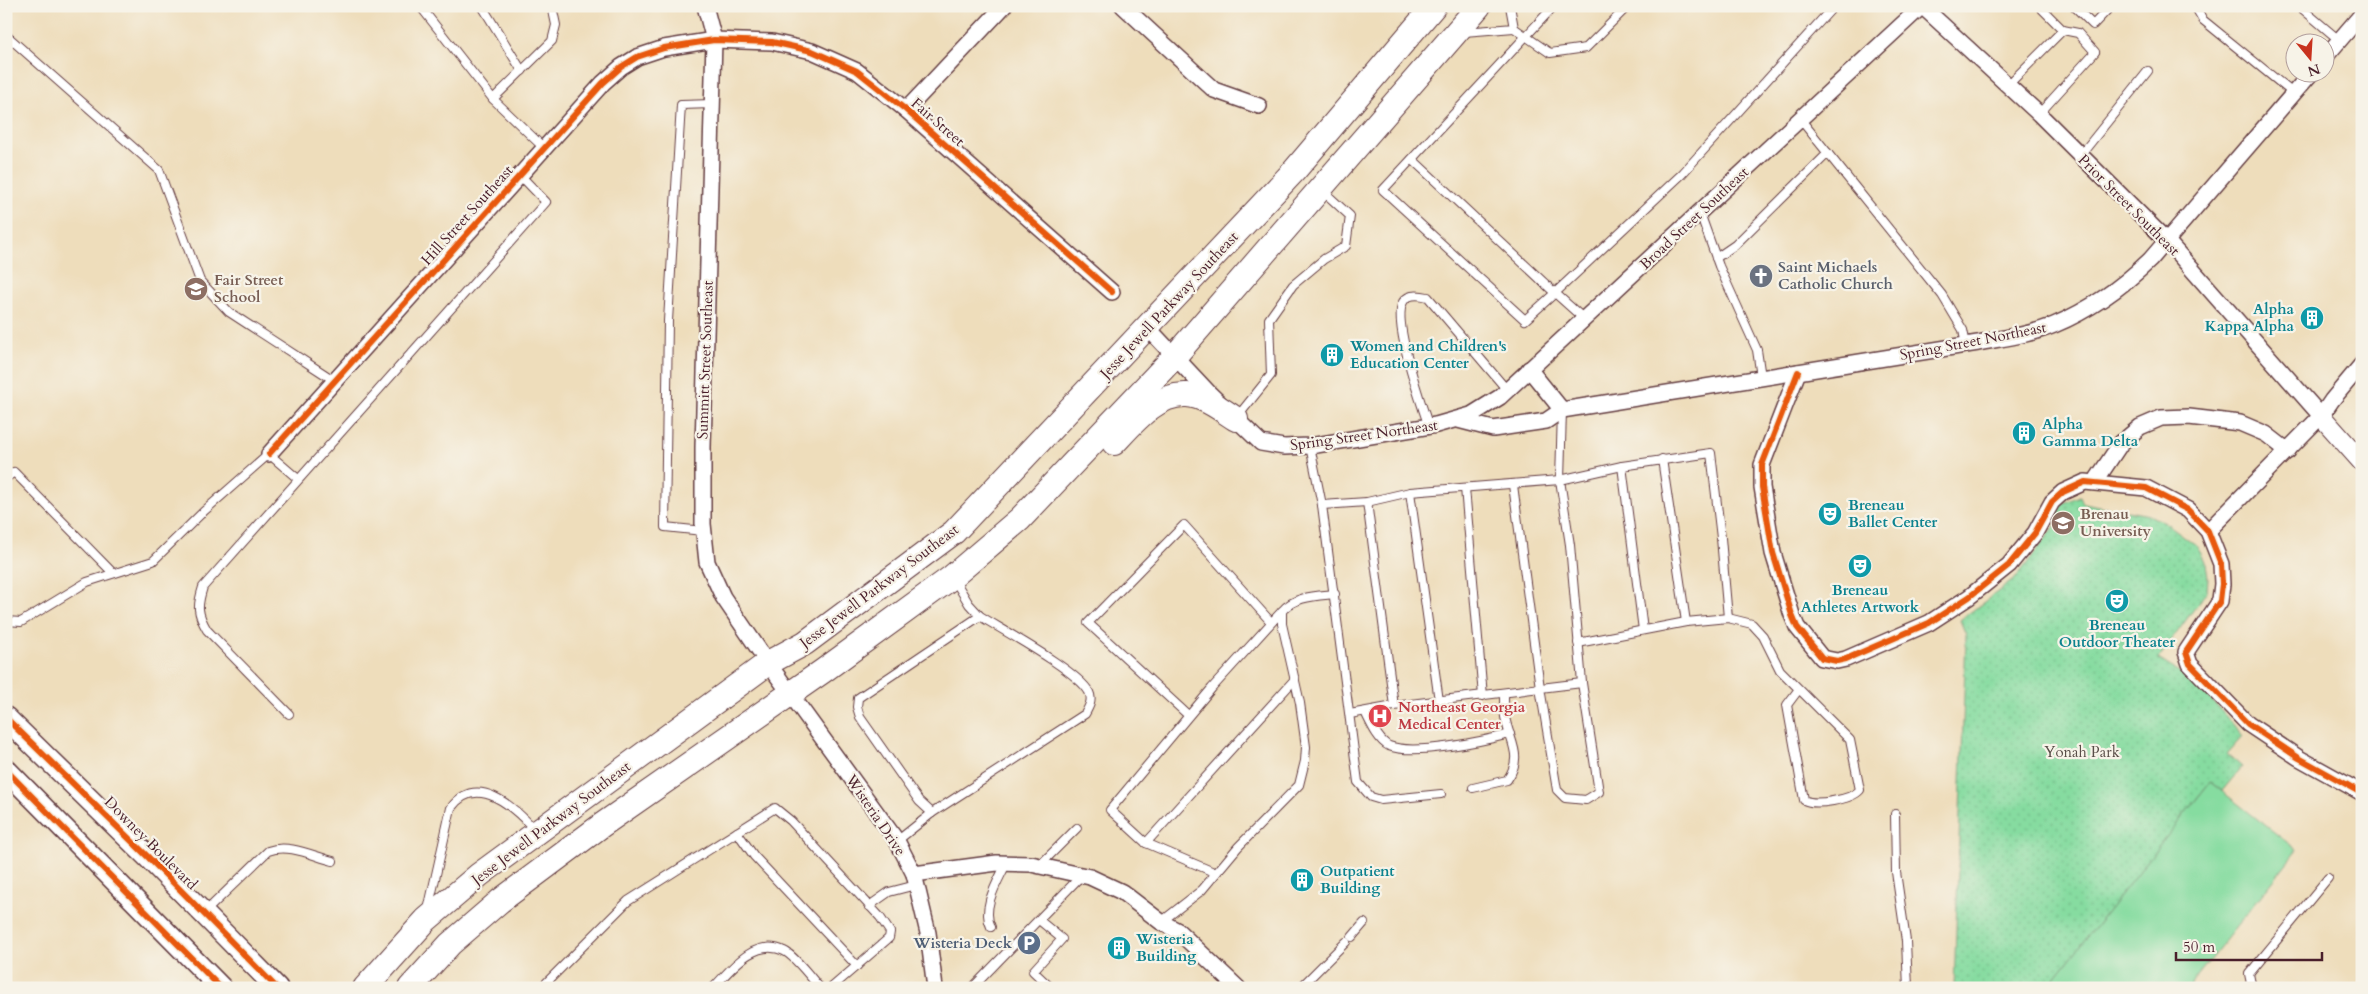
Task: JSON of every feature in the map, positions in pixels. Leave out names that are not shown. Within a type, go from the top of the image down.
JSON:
[{"type":"main road","name":"Jesse Jewell Parkway Southeast","points":[[365,988],[426,920],[479,875],[768,663],[805,643],[954,532],[1294,171],[1434,6]]},
{"type":"main road","points":[[1020,519],[1175,356],[1479,6]]},
{"type":"main road","points":[[410,988],[450,944],[500,901],[602,825],[790,692],[823,671],[952,577],[1020,519],[1077,479],[1148,409],[1168,397],[1188,395],[1203,400],[1236,419]]},
{"type":"main road","name":"Downey Boulevard","points":[[6,718],[204,913],[277,988]]},
{"type":"main road","points":[[6,770],[221,988]]},
{"type":"street","points":[[705,6],[714,40]]},
{"type":"street","points":[[906,110],[1004,6]]},
{"type":"street","points":[[1122,6],[1214,90],[1259,106]]},
{"type":"street","name":"Prior Street Southeast","points":[[1922,6],[2008,85],[2167,241],[2321,416]]},
{"type":"street","name":"Broad Street Southeast","points":[[1458,420],[1484,408],[1507,390],[1922,6]]},
{"type":"street","points":[[2336,44],[2362,14]]},
{"type":"street","name":"Summitt Street Southeast","points":[[714,40],[703,447],[703,532],[707,562],[723,597],[768,663]]},
{"type":"street","name":"Fair Street","points":[[714,40],[772,42],[812,51],[857,72],[906,110],[1112,292]]},
{"type":"street","name":"Hill Street Southeast","points":[[269,454],[603,83],[621,67],[637,57],[664,48],[714,40]]},
{"type":"street","name":"Spring Street Northeast","points":[[1148,328],[1236,419],[1262,443],[1284,448],[1310,446],[1458,420],[1493,429],[1546,421],[1562,410],[2021,335],[2061,321],[2123,286],[2167,241],[2304,82]]},
{"type":"street","points":[[2208,531],[2321,416],[2362,364]]},
{"type":"street","points":[[1529,369],[1562,410]]},
{"type":"street","points":[[1798,372],[1762,465],[1762,487],[1773,553],[1797,627],[1822,658],[1837,661],[1846,659],[1929,623],[1968,597],[2009,565],[2035,533],[2052,502],[2077,484],[2094,482],[2146,488],[2188,510],[2208,531],[2221,564],[2222,584],[2220,601],[2186,652],[2190,664],[2248,724],[2299,758],[2362,793]]},
{"type":"street","points":[[2094,482],[2121,443],[2140,427],[2161,418],[2189,416],[2240,423],[2266,434],[2288,451]]},
{"type":"street","points":[[2321,416],[2362,462]]},
{"type":"street","name":"Wisteria Drive","points":[[768,663],[897,841],[915,880],[928,933],[934,988]]},
{"type":"street","points":[[915,880],[1006,864],[1039,866],[1082,875],[1122,892],[1161,922],[1178,932],[1238,988]]},
{"type":"lane","points":[[420,6],[493,99],[544,148]]},
{"type":"lane","points":[[482,6],[522,71]]},
{"type":"lane","points":[[493,99],[552,41],[556,25],[552,6]]},
{"type":"lane","points":[[1510,6],[1514,28]]},
{"type":"lane","points":[[1554,6],[1383,190],[1525,320],[1682,174],[1834,6]]},
{"type":"lane","points":[[1457,32],[1514,28],[1550,54],[1586,48],[1628,6]]},
{"type":"lane","points":[[2038,114],[2095,52],[2078,33],[2063,30],[2039,6]]},
{"type":"lane","points":[[2074,6],[2093,25],[2111,6]]},
{"type":"lane","points":[[2195,6],[2203,20],[2294,94]]},
{"type":"lane","points":[[2299,6],[2339,40]]},
{"type":"lane","points":[[2008,85],[2063,30]]},
{"type":"lane","points":[[6,36],[159,170],[171,199],[181,235],[200,282],[229,312],[334,381]]},
{"type":"lane","points":[[2080,156],[2148,71]]},
{"type":"lane","points":[[703,532],[666,527],[668,320],[681,105],[712,104]]},
{"type":"lane","points":[[1801,120],[1942,295],[1963,330],[1966,345]]},
{"type":"lane","points":[[1716,258],[1735,245],[1828,153]]},
{"type":"lane","points":[[1412,159],[1584,319]]},
{"type":"lane","points":[[289,714],[207,630],[199,616],[199,601],[203,587],[217,569],[546,202],[520,175]]},
{"type":"lane","points":[[1236,419],[1270,374],[1269,319],[1294,285],[1324,259],[1346,246],[1350,216],[1321,190]]},
{"type":"lane","points":[[1700,213],[1716,258],[1757,350],[1761,377]]},
{"type":"lane","points":[[1428,426],[1403,338],[1401,312],[1403,302],[1410,296],[1418,295],[1428,298],[1507,390]]},
{"type":"lane","points":[[1513,485],[1540,688],[1558,790],[1565,798],[1586,800],[1599,792],[1582,683],[1570,545],[1560,480],[1562,410]]},
{"type":"lane","points":[[1310,446],[1322,505],[1335,594],[1358,782],[1370,797],[1381,800],[1441,794]]},
{"type":"lane","points":[[6,621],[21,622],[87,582],[152,561],[203,512],[269,454],[298,479]]},
{"type":"lane","points":[[1322,505],[1367,502],[1410,492],[1560,480],[1662,459],[1711,454],[1728,618]]},
{"type":"lane","points":[[1662,459],[1686,622]]},
{"type":"lane","points":[[1622,466],[1643,630]]},
{"type":"lane","points":[[6,478],[14,472],[113,574]]},
{"type":"lane","points":[[1465,488],[1483,696]]},
{"type":"lane","points":[[1410,492],[1439,701]]},
{"type":"lane","points":[[1367,502],[1394,706]]},
{"type":"lane","points":[[1188,715],[1088,623],[1184,525],[1271,622]]},
{"type":"lane","points":[[897,841],[932,813],[1086,714],[1091,704],[1090,693],[1074,675],[980,616],[969,604],[952,577]]},
{"type":"lane","points":[[1216,873],[1146,843],[1110,810],[1188,715],[1288,604],[1298,600],[1335,594]]},
{"type":"lane","points":[[1161,922],[1202,890],[1238,847],[1299,785],[1305,761],[1306,747],[1295,679],[1282,624],[1282,611]]},
{"type":"lane","points":[[932,813],[919,801],[860,717],[857,708],[858,698],[980,616]]},
{"type":"lane","points":[[1578,643],[1686,622],[1728,618],[1752,624],[1763,636],[1780,670],[1799,689],[1850,740],[1860,790],[1855,796],[1812,804],[1804,800],[1787,705],[1799,689]]},
{"type":"lane","points":[[1146,843],[1295,679]]},
{"type":"lane","points":[[1350,714],[1394,706],[1582,683]]},
{"type":"lane","points":[[1473,788],[1497,784],[1507,780],[1515,768],[1516,759],[1505,717],[1504,694]]},
{"type":"lane","points":[[1365,712],[1375,731],[1387,745],[1406,750],[1466,743],[1510,734]]},
{"type":"lane","points":[[426,920],[451,808],[457,800],[472,794],[488,794],[506,802],[537,832]]},
{"type":"lane","points":[[541,988],[628,901],[775,808],[791,822],[870,906],[890,932],[889,938],[832,988]]},
{"type":"lane","points":[[1895,814],[1896,872],[1906,941],[1908,988]]},
{"type":"lane","points":[[1039,866],[1077,828]]},
{"type":"lane","points":[[737,832],[754,856],[857,966]]},
{"type":"lane","points":[[204,913],[268,851],[277,848],[289,849],[333,862]]},
{"type":"lane","points":[[991,926],[987,919],[990,901],[1006,864]]},
{"type":"lane","points":[[978,988],[975,985],[1082,875]]},
{"type":"lane","points":[[2252,988],[2249,974],[2328,878]]},
{"type":"lane","points":[[870,906],[890,892],[915,880]]},
{"type":"lane","points":[[1039,920],[1062,939],[1033,971],[1051,988]]},
{"type":"lane","points":[[1300,988],[1364,923]]},
{"type":"lane","points":[[713,988],[742,958],[763,947],[785,951],[820,988]]},
{"type":"green space","name":"Yonah Park","points":[[2080,496],[2083,503],[2149,515],[2169,525],[2196,545],[2206,563],[2207,591],[2158,659],[2197,683],[2243,736],[2227,754],[2242,767],[2222,791],[2210,782],[2047,988],[1954,988],[1966,635],[1960,620],[2016,578],[2058,522],[2054,507]]},
{"type":"green space","points":[[2210,782],[2297,850],[2189,988],[2047,988]]},
{"type":"cycle path","points":[[269,454],[603,83],[621,67],[637,57],[664,48],[714,40],[772,42],[812,51],[857,71],[906,110],[1112,292]]},
{"type":"cycle path","points":[[1798,372],[1762,465],[1762,487],[1773,553],[1792,615],[1797,627],[1822,658],[1837,661],[1846,659],[1929,623],[1969,597],[2009,565],[2035,533],[2052,502],[2063,492],[2085,482],[2146,488],[2188,510],[2208,531],[2221,564],[2222,584],[2220,601],[2186,652],[2190,664],[2248,724],[2299,758],[2362,793]]},
{"type":"cycle path","points":[[6,718],[148,857],[277,988]]},
{"type":"cycle path","points":[[6,770],[221,988]]},
{"type":"place","name":"Saint Michaels Catholic Church","points":[[1761,276]]},
{"type":"place","name":"Fair Street School","points":[[196,289]]},
{"type":"place","name":"Alpha Kappa Alpha","points":[[2312,318]]},
{"type":"place","name":"Women and Children's Education Center","points":[[1332,355]]},
{"type":"place","name":"Alpha Gamma Delta","points":[[2024,433]]},
{"type":"place","name":"Breneau Ballet Center","points":[[1830,514]]},
{"type":"place","name":"Brenau University","points":[[2063,523]]},
{"type":"place","name":"Breneau Athletes Artwork","points":[[1860,566]]},
{"type":"place","name":"Breneau Outdoor Theater","points":[[2117,601]]},
{"type":"place","name":"Northeast Georgia Medical Center","points":[[1380,716]]},
{"type":"place","name":"Outpatient Building","points":[[1302,880]]},
{"type":"place","name":"Wisteria Deck","points":[[1029,943]]},
{"type":"place","name":"Wisteria Building","points":[[1119,948]]}]
